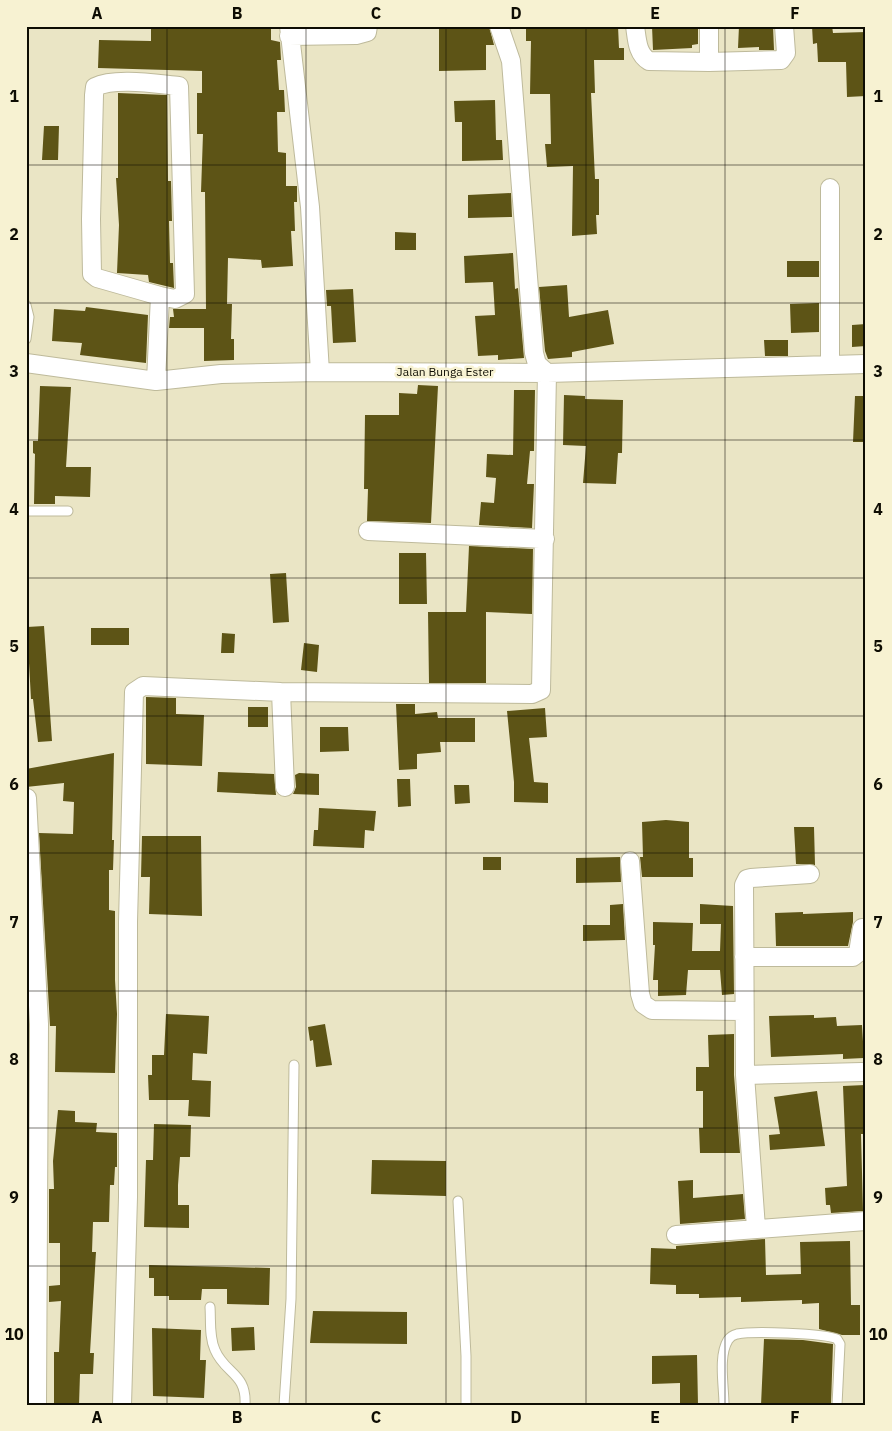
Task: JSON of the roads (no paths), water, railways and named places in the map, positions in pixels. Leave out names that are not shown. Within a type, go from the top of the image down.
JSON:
[{"type":"street","points":[[320,372],[310,207],[289,31],[362,34],[366,32],[368,26]]},
{"type":"street","points":[[122,1405],[128,1198],[128,922],[133,695],[136,690],[143,686],[281,692],[539,693],[542,686],[547,373],[537,364],[534,353],[511,61],[499,26]]},
{"type":"street","points":[[635,26],[638,46],[644,58],[649,61],[709,62],[781,60],[786,53],[784,26]]},
{"type":"street","points":[[709,26],[709,62]]},
{"type":"street","points":[[130,81],[179,86],[185,294],[175,299],[160,296],[97,278],[92,274],[91,219],[94,94],[95,87],[100,84],[130,81]]},
{"type":"street","points":[[830,188],[830,365]]},
{"type":"street","points":[[156,381],[160,296]]},
{"type":"street","name":"Jalan Bunga Ester","points":[[26,363],[156,381],[221,374],[320,372],[547,373],[866,364]]},
{"type":"street","points":[[368,532],[545,539]]},
{"type":"street","points":[[281,692],[284,787]]},
{"type":"street","points":[[28,798],[39,1024],[33,1157],[37,1405]]},
{"type":"street","points":[[630,860],[640,994],[643,1004],[652,1010],[744,1011]]},
{"type":"street","points":[[756,1228],[745,1076],[744,885],[747,880],[760,876],[810,874]]},
{"type":"street","points":[[744,957],[853,957],[858,954],[862,928]]},
{"type":"street","points":[[745,1076],[862,1072]]},
{"type":"street","points":[[676,1235],[866,1221]]},
{"type":"lane","points":[[26,305],[29,317],[26,339]]},
{"type":"lane","points":[[26,511],[68,511]]},
{"type":"lane","points":[[284,1405],[291,1299],[294,1065]]},
{"type":"lane","points":[[458,1201],[466,1356],[466,1405]]},
{"type":"lane","points":[[210,1307],[211,1334],[214,1349],[221,1360],[242,1380],[246,1392],[245,1405]]},
{"type":"lane","points":[[724,1405],[723,1355],[727,1341],[732,1336],[738,1334],[754,1333],[837,1339],[840,1344],[837,1405]]}]
